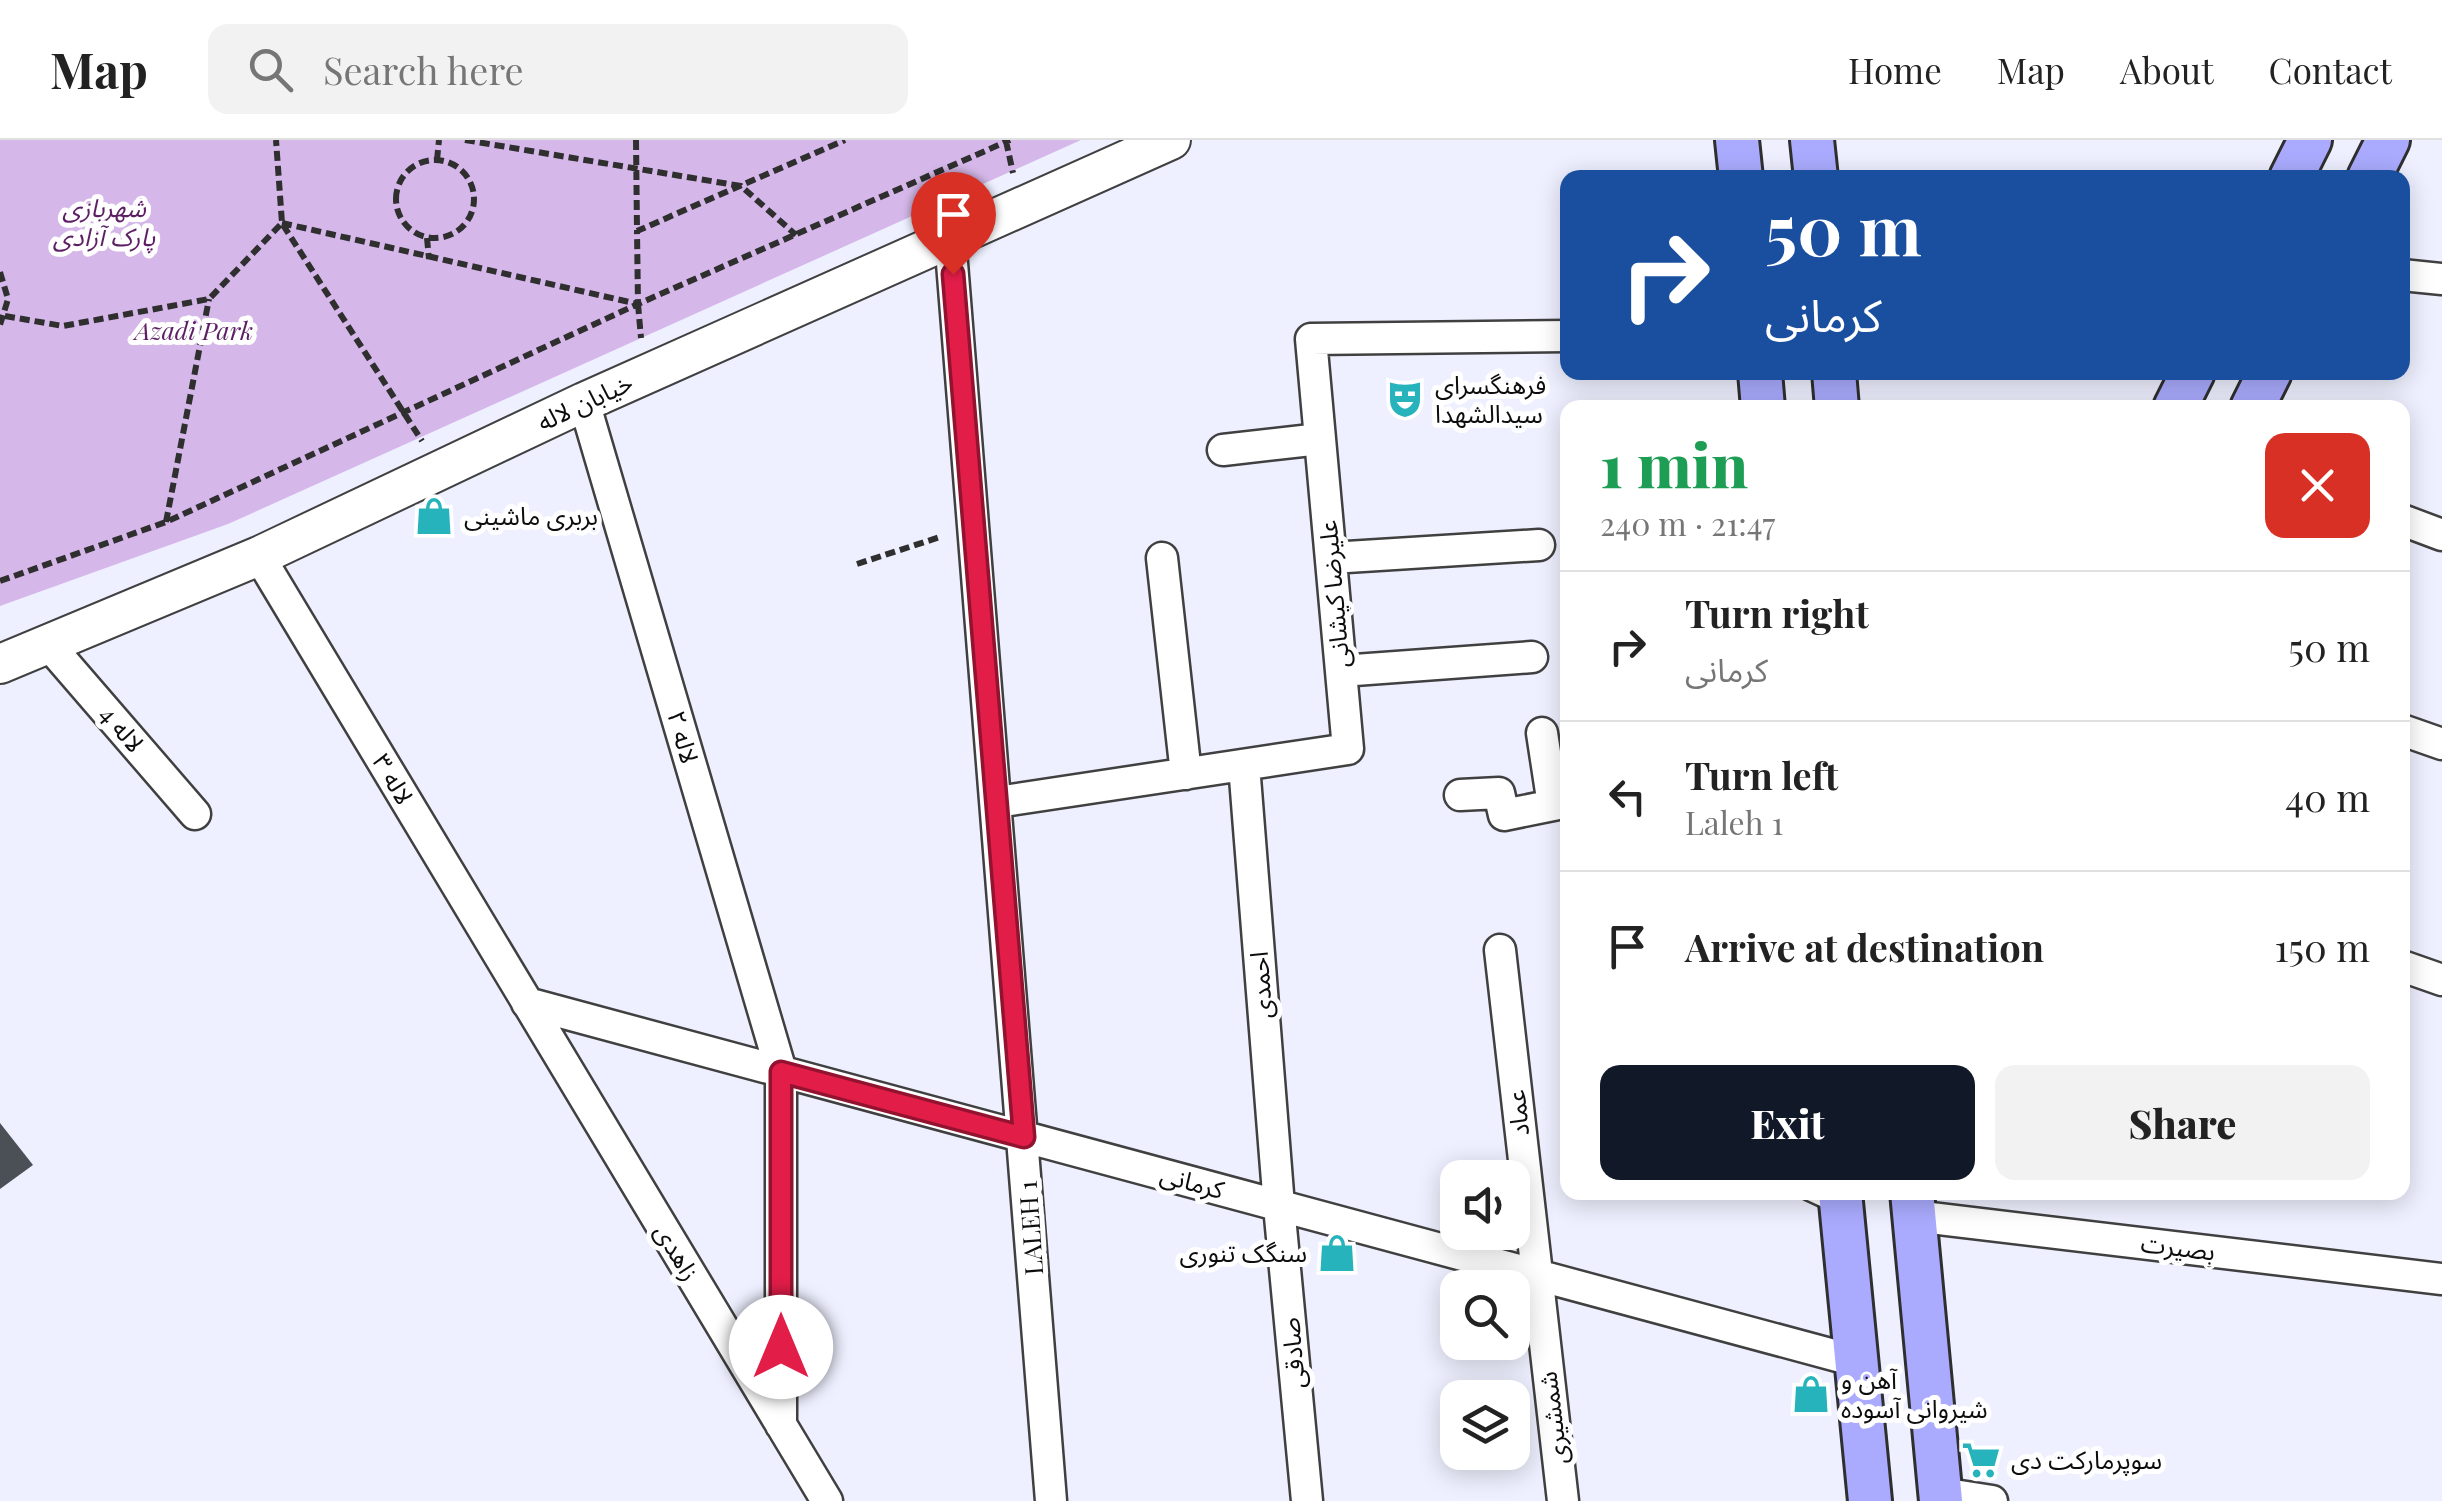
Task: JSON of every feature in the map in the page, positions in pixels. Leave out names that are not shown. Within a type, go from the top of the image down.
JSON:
[{"type":"main road","points":[[1737,140],[1740,170]]},
{"type":"main road","points":[[1812,140],[1815,170]]},
{"type":"main road","points":[[2295,170],[2310,140]]},
{"type":"main road","points":[[2373,170],[2388,140]]},
{"type":"main road","points":[[1830,1200],[1856,1361],[1870,1501]]},
{"type":"main road","points":[[1866,1200],[1913,1204],[1941,1497]]},
{"type":"street","name":"خیابان لاله","points":[[0,664],[259,556],[584,402],[1171,140]]},
{"type":"street","name":"LALEH 1","points":[[950,238],[1051,1501]]},
{"type":"street","points":[[2410,277],[2440,286]]},
{"type":"street","name":"علیرضا کیشانی","points":[[996,802],[1348,749],[1311,340],[1560,336]]},
{"type":"street","name":"لاله ۲","points":[[584,402],[781,1072],[781,1426]]},
{"type":"street","points":[[1223,450],[1320,439]]},
{"type":"street","points":[[2410,523],[2442,535]]},
{"type":"street","points":[[1331,558],[1539,545]]},
{"type":"street","name":"لاله ۳","points":[[259,556],[527,1002]]},
{"type":"street","points":[[1162,558],[1186,774]]},
{"type":"street","name":"لاله 4","points":[[49,644],[195,814]]},
{"type":"street","points":[[1341,671],[1532,656]]},
{"type":"street","points":[[1460,795],[1499,793],[1504,815],[1560,804],[1542,733]]},
{"type":"street","points":[[2410,733],[2442,744]]},
{"type":"street","name":"احمدی","points":[[1244,765],[1279,1206]]},
{"type":"street","name":"عماد","points":[[1500,950],[1536,1275]]},
{"type":"street","points":[[2410,969],[2442,980]]},
{"type":"street","name":"کرمانی","points":[[527,1002],[1856,1361]]},
{"type":"street","name":"زاهدی","points":[[527,1002],[828,1501]]},
{"type":"street","name":"بصیرت","points":[[1913,1204],[2442,1279]]},
{"type":"street","name":"صادقی","points":[[1279,1206],[1307,1501]]},
{"type":"street","name":"شمشیری","points":[[1536,1275],[1562,1501]]},
{"type":"street","points":[[1941,1497],[1992,1501]]},
{"type":"path","points":[[276,140],[282,224],[440,470]]},
{"type":"path","points":[[436,160],[439,140]]},
{"type":"path","points":[[465,140],[741,186],[796,235]]},
{"type":"path","points":[[636,140],[638,304]]},
{"type":"path","points":[[637,232],[844,140]]},
{"type":"path","points":[[0,581],[166,522],[638,304],[1010,140]]},
{"type":"path","points":[[436,160],[460,169],[474,191],[474,204],[471,217],[453,235],[426,238],[405,225],[396,201],[398,188],[412,168],[436,160]]},
{"type":"path","points":[[282,224],[638,304]]},
{"type":"path","points":[[166,522],[209,299],[282,224]]},
{"type":"path","points":[[426,238],[428,259]]},
{"type":"path","points":[[0,272],[8,299],[0,324]]},
{"type":"path","points":[[5,316],[63,326],[209,299]]},
{"type":"path","points":[[856,564],[974,526]]},
{"type":"green space","name":"Azadi Park","points":[[0,140],[1081,140],[228,524],[0,606]]},
{"type":"building","points":[[0,1123],[33,1165],[0,1189]]},
{"type":"place","name":"فرهنگسرای سیدالشهدا","points":[[1405,399]]},
{"type":"place","name":"بربری ماشینی","points":[[434,516]]},
{"type":"place","name":"سنگک تنوری","points":[[1337,1253]]},
{"type":"place","name":"آهن و شیروانی آسوده","points":[[1811,1394]]},
{"type":"place","name":"سوپرمارکت دی","points":[[1981,1460]]},
{"type":"route","points":[[781,1347],[781,1072],[1024,1137],[953,274]]},
{"type":"park label","name":"شهربازی پارک آزادی","points":[[104,222]]}]
